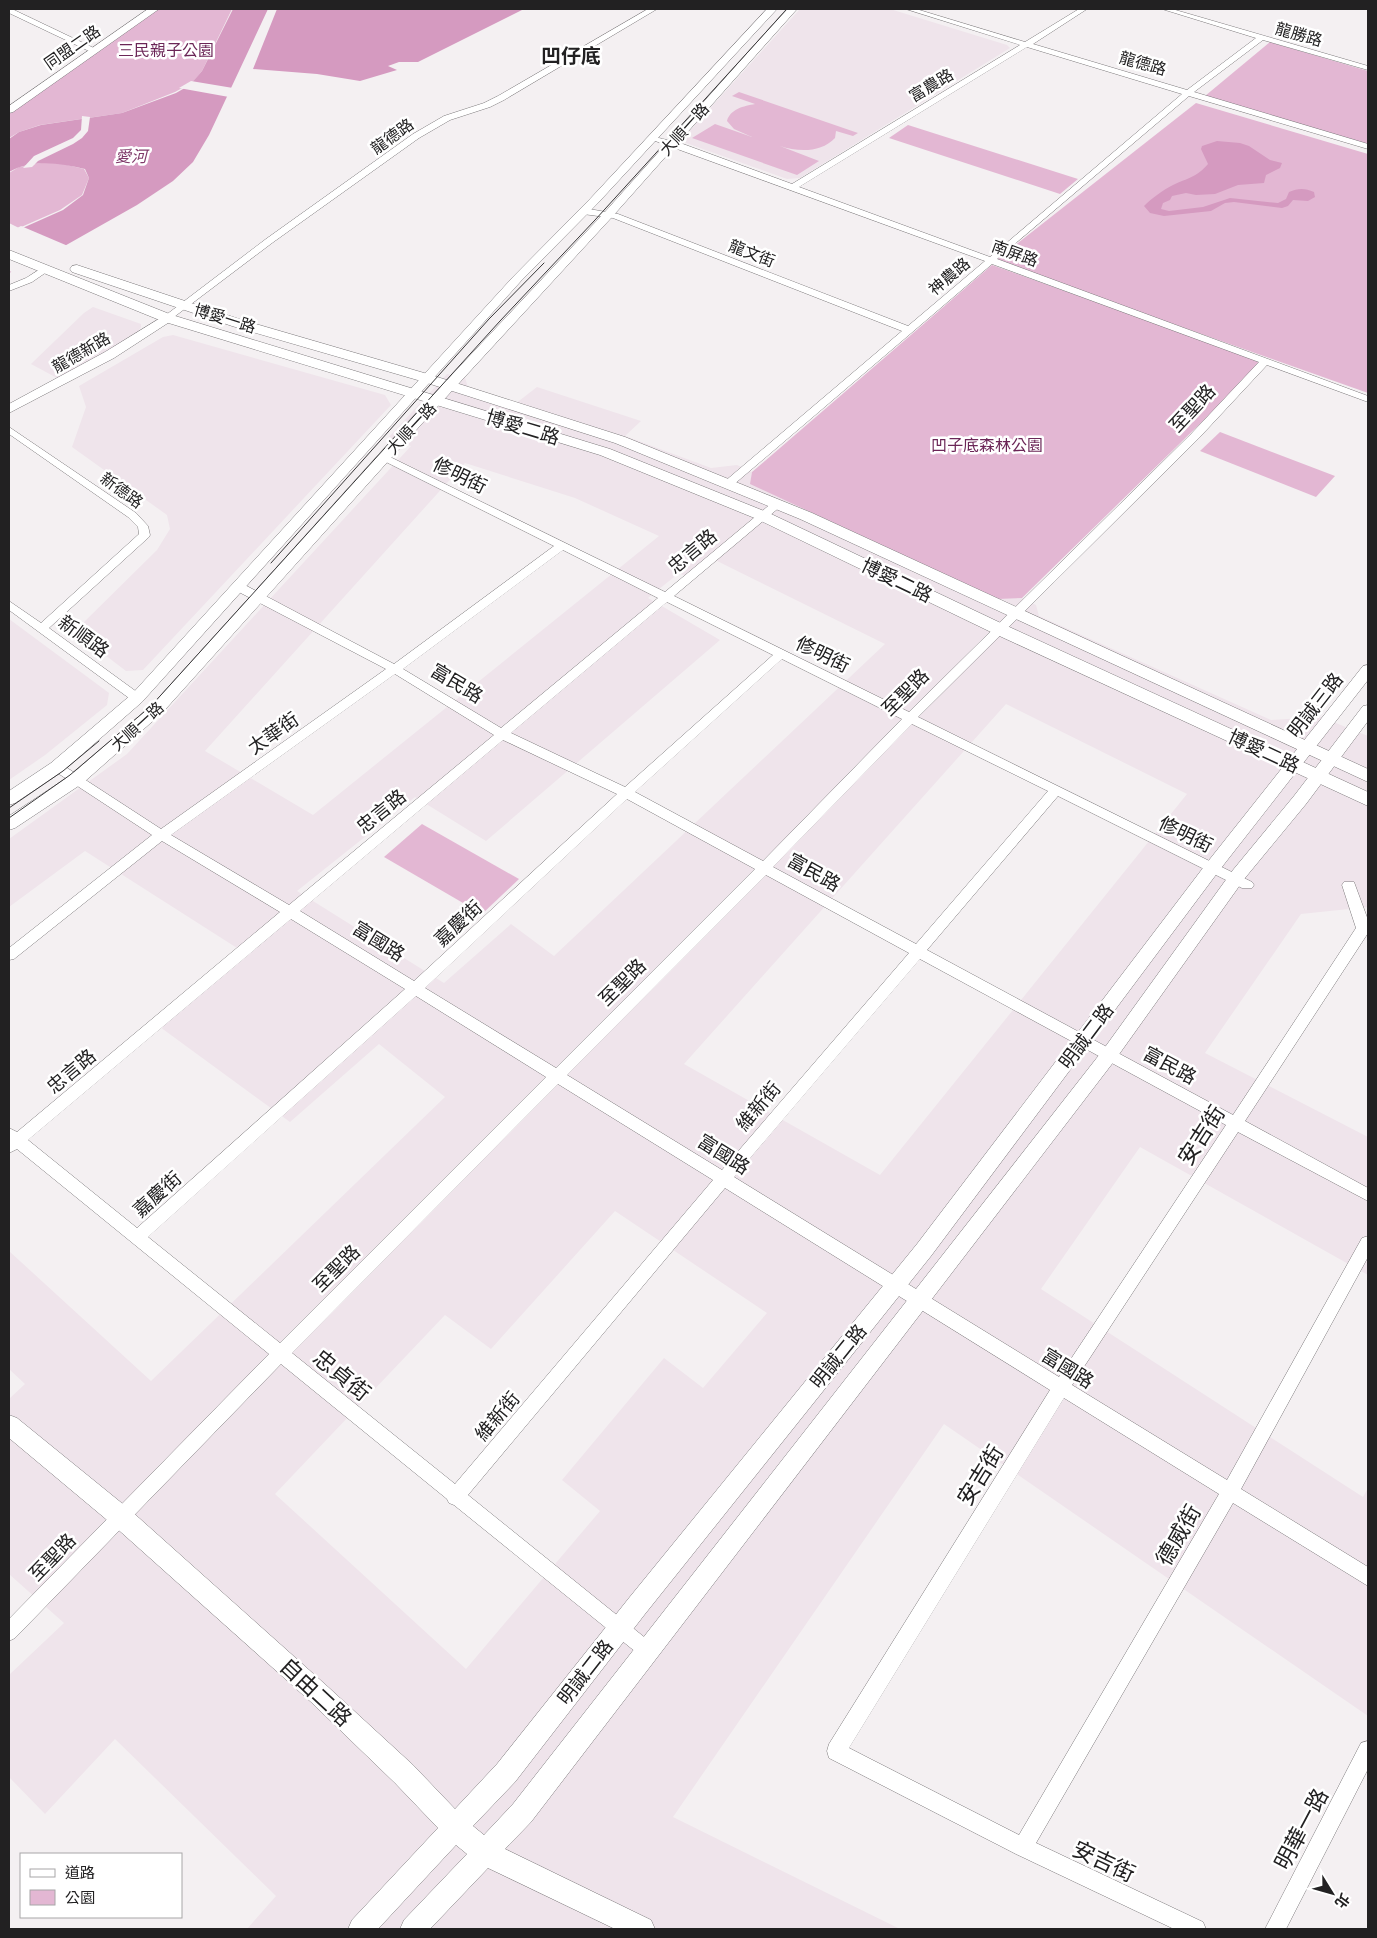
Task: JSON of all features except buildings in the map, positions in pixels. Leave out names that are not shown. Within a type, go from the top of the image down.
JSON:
[{"type":"main road","points":[[9,254],[42,263]]},
{"type":"main road","name":"博愛一路","points":[[42,263],[111,282],[183,306],[426,378]]},
{"type":"main road","name":"博愛一路","points":[[42,263],[167,318],[412,393]]},
{"type":"main road","name":"博愛二路","points":[[426,378],[612,438],[777,504],[1368,776]]},
{"type":"main road","name":"博愛二路","points":[[412,393],[605,452],[763,516],[999,629],[1368,800]]},
{"type":"street","name":"同盟二路","points":[[9,110],[145,9]]},
{"type":"street","name":"同盟二路","points":[[9,103],[91,48],[154,9]]},
{"type":"street","name":"龍德路","points":[[167,318],[269,241],[416,136],[447,118],[487,105],[506,96],[653,9]]},
{"type":"street","name":"大順一路","points":[[9,799],[57,767],[137,698],[517,279],[594,201],[772,9]]},
{"type":"street","name":"大順一路","points":[[9,824],[77,779],[158,708],[436,400],[608,215],[792,9]]},
{"type":"street","name":"龍德路","points":[[908,9],[1368,147]]},
{"type":"street","name":"富農路","points":[[792,187],[1084,9]]},
{"type":"street","name":"龍勝路","points":[[1165,9],[1368,68]]},
{"type":"street","points":[[9,10],[91,48]]},
{"type":"street","name":"神農路","points":[[728,484],[1189,92],[1262,37]]},
{"type":"street","name":"南屏路","points":[[651,138],[792,187],[1368,399]]},
{"type":"street","name":"龍文街","points":[[583,211],[608,215],[909,330]]},
{"type":"street","points":[[9,288],[29,280],[42,263]]},
{"type":"street","name":"龍德新路","points":[[9,409],[86,368],[167,318]]},
{"type":"street","name":"至聖路","points":[[9,1632],[280,1354],[558,1077],[910,718],[1196,436],[1265,361]]},
{"type":"street","name":"新德路","points":[[9,430],[132,515],[143,526],[145,535],[42,628]]},
{"type":"street","name":"修明街","points":[[384,458],[1241,882]]},
{"type":"street","name":"忠言路","points":[[12,1140],[291,912],[777,504]]},
{"type":"street","name":"太華街","points":[[9,956],[162,836],[395,669],[561,546]]},
{"type":"street","name":"富民路","points":[[239,587],[395,669],[502,734],[626,793],[1368,1195]]},
{"type":"street","name":"新順路","points":[[9,605],[137,698]]},
{"type":"street","name":"嘉慶街","points":[[136,1238],[415,989],[626,793],[781,654]]},
{"type":"street","name":"明誠三路","points":[[1293,765],[1368,670]]},
{"type":"street","points":[[1318,776],[1368,710]]},
{"type":"street","name":"明誠二路","points":[[361,1929],[506,1773],[619,1628],[895,1286],[1212,868],[1293,765]]},
{"type":"street","name":"富國路","points":[[57,767],[162,836],[291,912],[1229,1493],[1368,1577]]},
{"type":"street","name":"明誠二路","points":[[413,1929],[522,1813],[1109,1055],[1241,882],[1318,776]]},
{"type":"street","name":"維新街","points":[[455,1497],[723,1179],[1056,790]]},
{"type":"street","name":"安吉街","points":[[1196,1929],[1023,1847],[836,1752],[1060,1388],[1363,929],[1362,921],[1348,885]]},
{"type":"street","name":"忠貞街","points":[[12,1140],[648,1651]]},
{"type":"street","name":"德威街","points":[[1023,1847],[1229,1493],[1368,1243]]},
{"type":"street","name":"自由二路","points":[[9,1425],[121,1517],[319,1694],[404,1774],[455,1827],[485,1853],[642,1929]]},
{"type":"street","name":"明華一路","points":[[1275,1929],[1368,1750]]},
{"type":"shaded area","name":"愛河","points":[[233,9],[268,9],[209,135],[193,162],[173,181],[137,205],[61,248],[9,273],[9,234],[63,210],[83,195],[89,178],[85,169],[46,163],[27,165],[9,172],[9,139],[19,132],[41,125],[122,113],[176,93],[190,85],[202,71]]},
{"type":"shaded area","points":[[277,9],[524,9],[418,62],[399,62],[388,66],[397,70],[360,81],[317,74],[253,69]]},
{"type":"shaded area","points":[[800,9],[890,9],[1007,45],[1010,48],[800,178],[787,179],[686,143],[683,138]]},
{"type":"shaded area","points":[[1217,141],[1240,143],[1249,146],[1270,160],[1282,163],[1280,168],[1266,175],[1264,183],[1238,185],[1215,194],[1196,195],[1186,193],[1172,196],[1170,200],[1163,203],[1161,209],[1169,211],[1203,207],[1230,198],[1278,203],[1286,199],[1289,192],[1298,189],[1314,192],[1315,197],[1308,201],[1293,200],[1288,206],[1282,208],[1234,202],[1225,203],[1211,211],[1164,216],[1150,213],[1144,206],[1165,189],[1200,172],[1208,164],[1201,149],[1202,146]]},
{"type":"shaded area","points":[[93,307],[141,324],[141,327],[137,334],[59,379],[31,364],[84,313]]},
{"type":"shaded area","points":[[173,335],[385,395],[391,405],[143,670],[126,671],[79,635],[82,624],[157,550],[170,529],[167,515],[72,447],[86,407],[79,386],[163,337]]},
{"type":"shaded area","points":[[447,374],[465,378],[468,387],[515,404],[537,387],[641,421],[625,436],[711,468],[737,465],[752,472],[751,484],[998,599],[1022,598],[1036,605],[1039,616],[1271,720],[1321,717],[1368,736],[1368,907],[1301,914],[1205,1053],[1368,1137],[1368,1275],[1140,1147],[1041,1289],[1363,1497],[1368,1488],[1368,1716],[944,1424],[673,1817],[900,1929],[247,1929],[276,1896],[115,1739],[45,1814],[9,1777],[9,1675],[64,1623],[9,1574],[9,1399],[25,1384],[9,1369],[9,1251],[151,1381],[445,1097],[379,1044],[290,1122],[160,1027],[248,955],[85,851],[9,907],[9,839],[127,754],[411,446],[388,438]],"holes":[[[465,463],[575,498],[659,536],[313,815],[205,751]],[[709,557],[885,644],[554,956],[511,924],[444,983],[297,891],[415,797],[486,841],[720,640],[648,598],[679,573],[685,576]],[[1006,704],[1187,794],[880,1175],[684,1064]],[[615,1211],[767,1313],[703,1388],[664,1358],[562,1480],[600,1511],[466,1669],[275,1494],[445,1315],[491,1349]]]},
{"type":"shaded area","points":[[9,619],[109,693],[107,705],[45,755],[9,780]]},
{"type":"green space","name":"三民親子公園","points":[[154,9],[232,9],[202,71],[193,82],[175,92],[122,113],[40,125],[19,132],[9,138],[9,110]]},
{"type":"green space","points":[[1270,42],[1368,71],[1368,144],[1205,96]]},
{"type":"green space","points":[[739,92],[858,133],[853,136],[836,131],[835,138],[816,149],[802,150],[780,146],[819,161],[797,175],[692,138],[715,124],[752,137],[734,129],[727,121],[734,111],[755,104],[732,96]]},
{"type":"green space","points":[[1196,103],[1368,154],[1368,393],[995,261]]},
{"type":"green space","points":[[908,125],[1078,179],[1060,194],[889,138]]},
{"type":"green space","points":[[41,163],[59,163],[84,169],[89,178],[82,195],[60,210],[19,228],[9,223],[9,173],[19,167]]},
{"type":"green space","name":"凹子底森林公園","points":[[992,265],[1263,362],[1022,598],[998,599],[750,484],[752,472]]},
{"type":"green space","points":[[1220,432],[1335,476],[1316,497],[1200,451]]},
{"type":"green space","points":[[422,824],[519,879],[482,914],[384,857]]},
{"type":"pier","points":[[191,81],[233,88],[229,97],[179,88]]},
{"type":"pier","points":[[82,116],[90,117],[88,131],[82,138],[38,161],[32,167],[23,168],[34,156],[73,138],[81,130]]},
{"type":"pier","points":[[21,226],[68,246],[14,273],[9,271],[9,232]]},
{"type":"tram line","points":[[9,818],[70,775],[151,706],[500,321],[595,220],[787,9]]},
{"type":"tram line","points":[[271,563],[489,319],[544,263]]},
{"type":"tram line","points":[[9,808],[63,771],[99,741]]},
{"type":"district","name":"凹仔底","points":[[571,56]]}]
